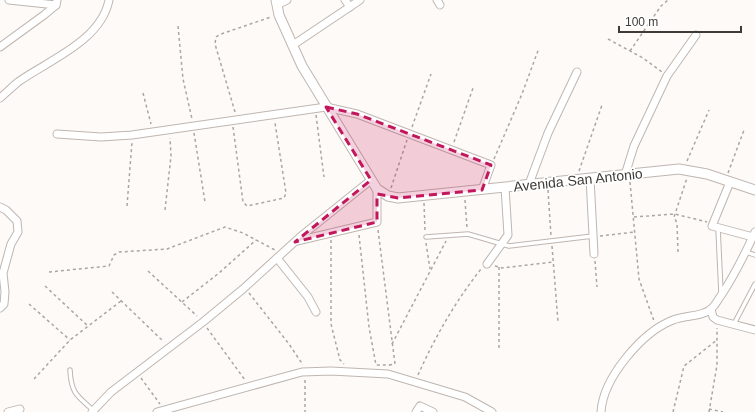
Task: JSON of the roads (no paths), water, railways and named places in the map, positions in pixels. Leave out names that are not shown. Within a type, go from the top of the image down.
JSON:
[{"type":"street","points":[[9,0],[56,2]]},
{"type":"street","points":[[0,98],[18,82],[59,57],[89,34],[101,21],[109,0]]},
{"type":"street","points":[[287,0],[276,2],[279,15],[302,66],[377,189],[377,222],[294,242]]},
{"type":"street","points":[[345,0],[350,7]]},
{"type":"street","points":[[293,45],[360,0]]},
{"type":"street","points":[[0,46],[44,15],[56,2]]},
{"type":"street","points":[[628,174],[634,146],[666,76],[696,35]]},
{"type":"street","points":[[529,184],[548,133],[577,72]]},
{"type":"street","points":[[57,134],[101,137],[132,135],[326,107],[357,114],[491,165],[482,190]]},
{"type":"street","name":"Avenida San Antonio","points":[[377,189],[388,196],[398,198],[669,170],[687,170],[755,190]]},
{"type":"street","points":[[590,178],[594,254]]},
{"type":"street","points":[[93,411],[111,392],[203,322],[243,289],[294,242],[371,180]]},
{"type":"street","points":[[601,412],[602,402],[609,384],[620,366],[663,324],[676,319],[706,312],[711,309],[734,276],[754,235],[714,225],[728,181]]},
{"type":"street","points":[[487,264],[508,236],[505,187]]},
{"type":"street","points":[[0,207],[6,210],[17,220],[18,232],[11,244],[3,273],[5,292],[4,304],[0,308]]},
{"type":"street","points":[[279,256],[308,297],[316,312]]},
{"type":"street","points":[[711,309],[713,316],[717,320],[755,330]]},
{"type":"street","points":[[160,411],[306,372],[346,372],[388,374],[465,397],[492,412]]},
{"type":"street","points":[[417,410],[424,407],[433,412]]},
{"type":"street","points":[[8,412],[20,409]]},
{"type":"lane","points":[[714,225],[721,295]]},
{"type":"lane","points":[[426,237],[468,234],[509,246],[594,236]]},
{"type":"lane","points":[[746,252],[755,255]]},
{"type":"lane","points":[[734,324],[755,284]]},
{"type":"lane","points":[[70,370],[70,380],[76,395],[93,411]]}]
